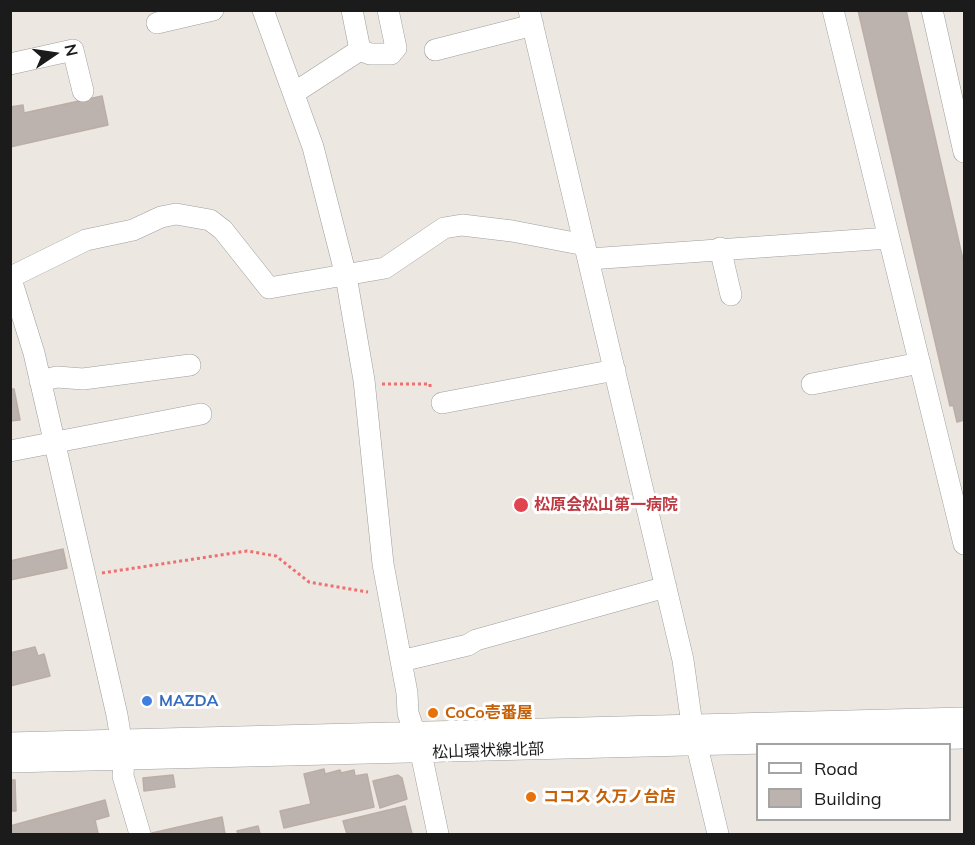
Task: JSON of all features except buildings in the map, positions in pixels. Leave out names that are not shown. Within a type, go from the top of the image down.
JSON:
[{"type":"street","points":[[168,18],[213,10]]},
{"type":"street","points":[[262,10],[313,147],[346,276],[364,380],[376,510],[388,594],[408,713],[421,753],[438,834]]},
{"type":"street","points":[[352,10],[360,50]]},
{"type":"street","points":[[360,50],[370,54],[391,54],[396,48],[388,10]]},
{"type":"street","points":[[833,10],[964,544]]},
{"type":"street","points":[[932,10],[964,152]]},
{"type":"street","points":[[435,50],[531,18],[683,660],[695,734],[718,834]]},
{"type":"street","points":[[10,64],[73,50],[83,91]]},
{"type":"street","points":[[294,93],[360,50]]},
{"type":"street","points":[[140,834],[123,776],[123,749],[55,443],[11,276],[86,240],[133,230],[161,217],[176,214],[210,220],[223,230],[269,288],[385,268],[444,228],[462,225],[512,231],[587,252],[720,248],[889,238]]},
{"type":"street","points":[[720,248],[731,295]]},
{"type":"street","points":[[40,381],[57,377],[83,379],[180,360]]},
{"type":"street","points":[[812,384],[920,363]]},
{"type":"street","points":[[439,400],[615,370]]},
{"type":"street","points":[[10,451],[201,414]]},
{"type":"street","points":[[401,661],[468,645],[476,640],[666,586]]},
{"type":"street","name":"松山環状線北部","points":[[10,743],[123,749],[421,753],[964,718]]},
{"type":"street","name":"松山環状線北部","points":[[10,762],[123,749],[415,733],[964,738]]},
{"type":"path","points":[[364,380],[390,386],[430,384],[439,400]]},
{"type":"path","points":[[85,576],[248,551],[276,556],[309,582],[388,594]]},
{"type":"place","name":"松原会松山第一病院","points":[[521,505]]},
{"type":"place","name":"MAZDA","points":[[147,701]]},
{"type":"place","name":"CoCo壱番屋","points":[[433,713]]},
{"type":"place","name":"ココス 久万ノ台店","points":[[531,797]]}]
